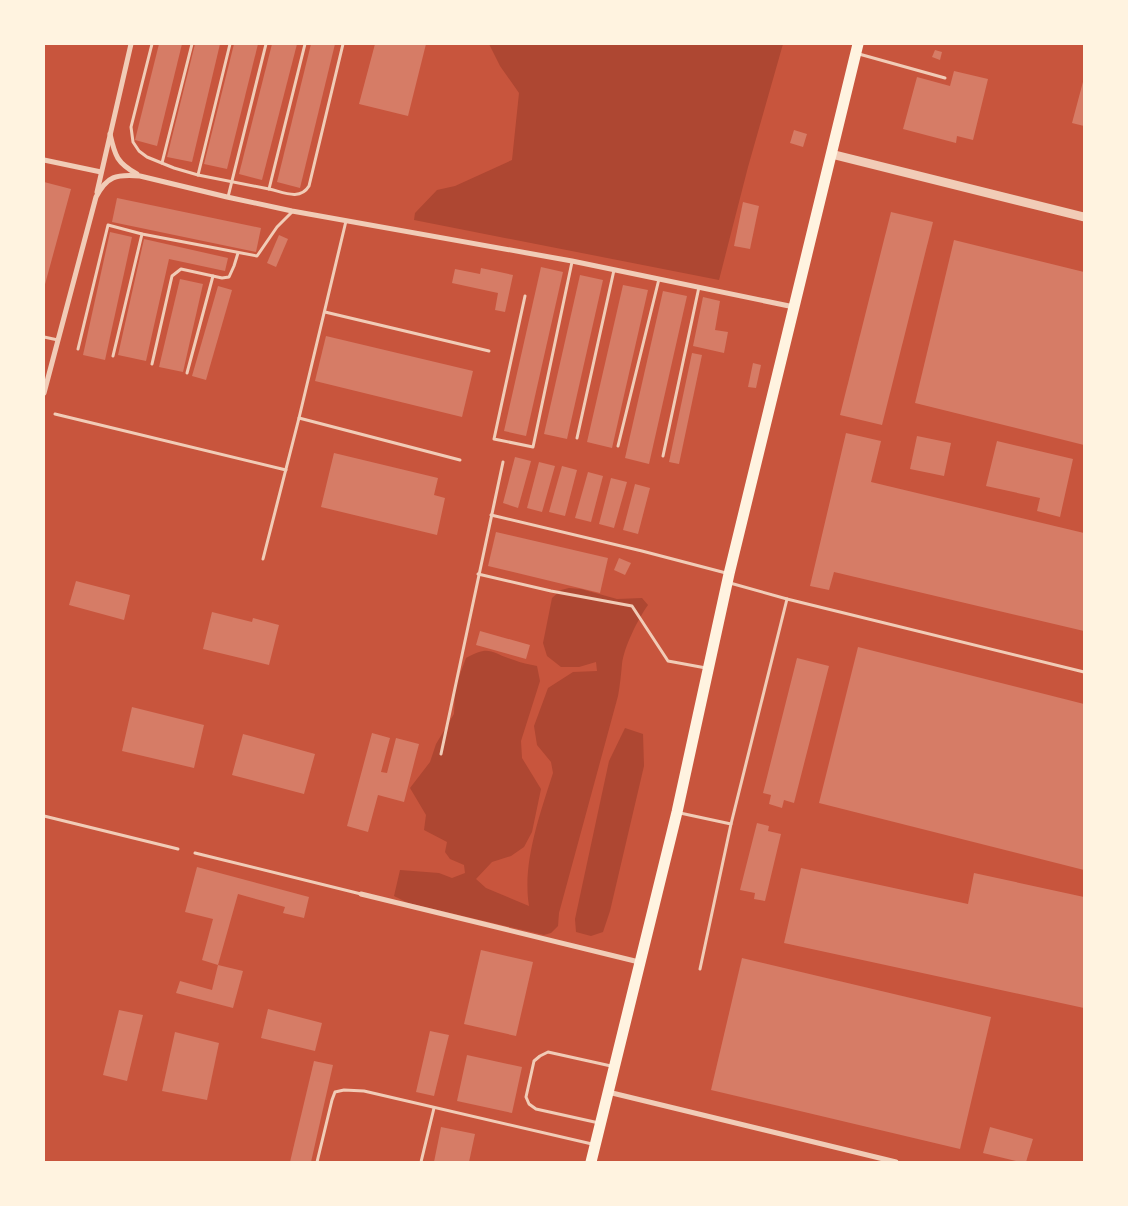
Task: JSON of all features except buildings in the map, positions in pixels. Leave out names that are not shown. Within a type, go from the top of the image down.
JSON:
[{"type":"highway","points":[[591,1162],[677,812],[728,578],[857,48]]},
{"type":"street","points":[[44,393],[96,197],[109,133],[131,44]]},
{"type":"street","points":[[109,133],[118,162],[140,176]]},
{"type":"street","points":[[831,154],[1084,217]]},
{"type":"street","points":[[44,160],[101,172]]},
{"type":"street","points":[[96,197],[103,184],[113,177],[126,175],[140,176],[292,211],[572,261],[794,307]]},
{"type":"street","points":[[361,894],[639,962]]},
{"type":"street","points":[[608,1092],[896,1162]]},
{"type":"lane","points":[[152,44],[130,127],[133,142],[139,151],[147,157],[198,175],[297,195],[305,192],[309,186],[343,44]]},
{"type":"lane","points":[[162,163],[192,44]]},
{"type":"lane","points":[[198,175],[230,44]]},
{"type":"lane","points":[[227,197],[266,44]]},
{"type":"lane","points":[[269,189],[305,44]]},
{"type":"lane","points":[[857,48],[946,78]]},
{"type":"lane","points":[[78,349],[108,225],[142,234],[257,256],[277,227],[292,211]]},
{"type":"lane","points":[[263,559],[346,221]]},
{"type":"lane","points":[[113,356],[142,234]]},
{"type":"lane","points":[[152,364],[172,276],[182,269],[222,278],[229,277],[238,253]]},
{"type":"lane","points":[[525,296],[494,439],[533,447],[572,261]]},
{"type":"lane","points":[[577,438],[614,270]]},
{"type":"lane","points":[[187,373],[213,276]]},
{"type":"lane","points":[[618,446],[658,279]]},
{"type":"lane","points":[[662,456],[699,287]]},
{"type":"lane","points":[[325,312],[489,351]]},
{"type":"lane","points":[[44,338],[58,340]]},
{"type":"lane","points":[[55,414],[286,470]]},
{"type":"lane","points":[[299,418],[460,460]]},
{"type":"lane","points":[[440,754],[503,462]]},
{"type":"lane","points":[[491,515],[642,551],[787,598],[1084,672]]},
{"type":"lane","points":[[478,574],[551,591],[632,606],[668,661],[707,669]]},
{"type":"lane","points":[[700,969],[731,824],[787,598]]},
{"type":"lane","points":[[677,812],[731,824]]},
{"type":"lane","points":[[44,816],[178,849]]},
{"type":"lane","points":[[195,853],[361,894]]},
{"type":"lane","points":[[600,1123],[536,1109],[529,1104],[526,1097],[534,1061],[548,1052],[614,1067]]},
{"type":"lane","points":[[317,1162],[327,1114],[335,1092],[344,1090],[364,1091],[595,1144]]},
{"type":"lane","points":[[421,1162],[434,1108]]},
{"type":"shaded area","points":[[489,44],[783,44],[748,167],[719,280],[414,220],[415,213],[437,190],[455,186],[512,160],[519,93],[500,66]]},
{"type":"shaded area","points":[[569,588],[581,589],[617,599],[642,598],[648,605],[632,633],[623,657],[618,696],[559,913],[558,926],[551,933],[544,935],[408,903],[394,896],[400,870],[439,873],[452,878],[465,873],[464,865],[450,859],[445,852],[447,842],[424,830],[426,815],[410,788],[430,762],[436,744],[454,714],[455,688],[466,658],[480,651],[490,651],[519,662],[537,666],[540,681],[521,741],[522,758],[541,789],[532,832],[524,847],[511,856],[492,862],[476,879],[486,888],[529,906],[527,890],[530,856],[553,773],[551,762],[537,745],[534,726],[548,688],[573,672],[597,671],[596,662],[579,667],[561,667],[547,656],[543,643],[552,598],[561,590]]},
{"type":"shaded area","points":[[625,728],[643,734],[644,766],[610,911],[603,932],[591,936],[576,932],[575,919],[609,761]]}]
